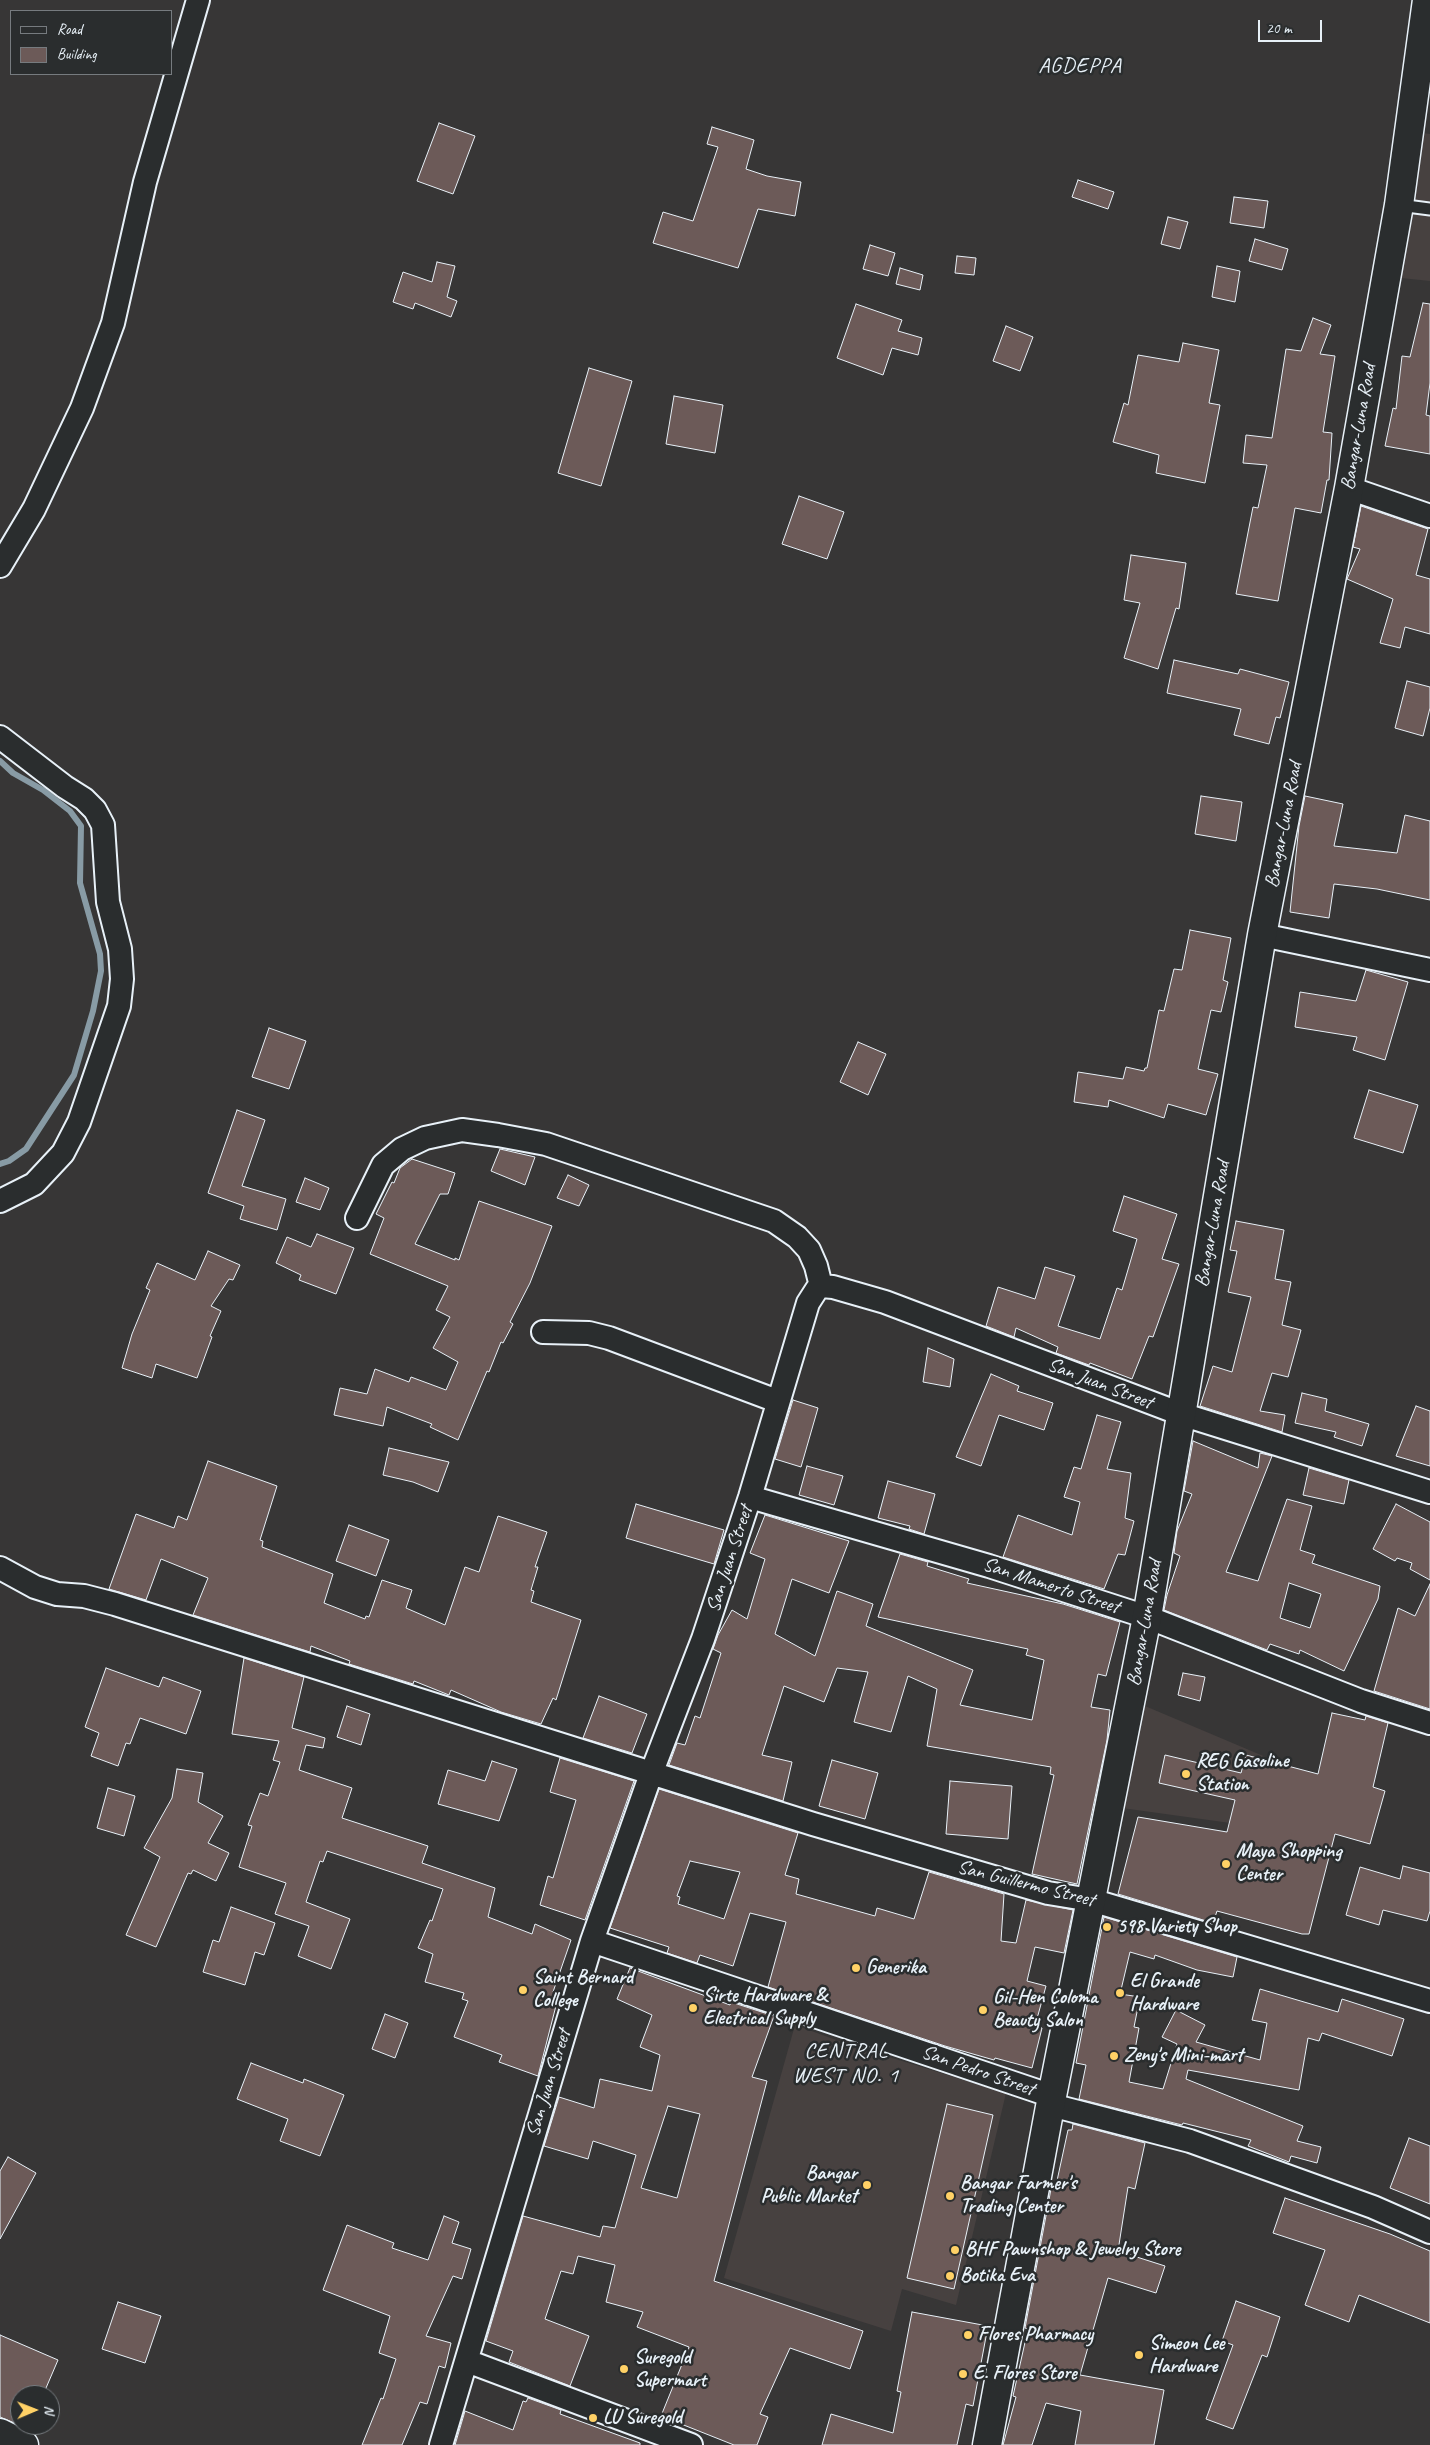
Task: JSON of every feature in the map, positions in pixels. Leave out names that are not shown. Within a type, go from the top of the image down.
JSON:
[{"type":"main road","name":"Bangar-Luna Road","points":[[987,2445],[1051,2101],[1147,1617],[1262,935],[1349,488],[1399,205],[1427,0]]},
{"type":"main road","points":[[0,2433],[24,2445]]},
{"type":"street","points":[[0,566],[34,509],[82,408],[113,324],[144,182],[198,0]]},
{"type":"street","points":[[1349,488],[1430,516]]},
{"type":"street","points":[[0,737],[65,787],[84,799],[95,810],[103,825],[108,902],[120,949],[122,979],[119,1006],[85,1105],[62,1153],[34,1184],[0,1201]]},
{"type":"street","points":[[1262,935],[1430,970]]},
{"type":"street","points":[[357,1218],[383,1166],[402,1149],[425,1138],[462,1130],[498,1135],[546,1144],[774,1221],[797,1237],[809,1250],[816,1266],[821,1286]]},
{"type":"street","name":"San Juan Street","points":[[441,2445],[592,1940],[651,1774],[703,1639],[750,1497],[777,1401],[808,1303],[813,1293],[821,1286],[848,1290],[885,1302],[1181,1414],[1430,1492]]},
{"type":"street","points":[[543,1332],[582,1332],[609,1338],[777,1401]]},
{"type":"street","name":"San Mamerto Street","points":[[750,1497],[989,1566],[1147,1617],[1361,1702],[1430,1723]]},
{"type":"street","name":"San Guillermo Street","points":[[0,1568],[36,1587],[57,1594],[84,1596],[115,1604],[651,1774],[1048,1893],[1092,1900],[1430,2001]]},
{"type":"street","name":"San Pedro Street","points":[[592,1940],[1051,2101],[1190,2141],[1373,2207],[1430,2232]]},
{"type":"street","points":[[467,2361],[691,2445]]},
{"type":"lane","points":[[1399,205],[1430,209]]},
{"type":"shaded area","points":[[1422,133],[1430,134],[1430,281],[1401,278]]},
{"type":"shaded area","points":[[1145,1706],[1268,1758],[1252,1826],[1122,1808]]},
{"type":"shaded area","name":"Bangar Public Market","points":[[795,2025],[850,2045],[1006,2093],[956,2305],[902,2289],[891,2331],[724,2278]]},
{"type":"building","points":[[439,123],[475,136],[453,194],[417,181]]},
{"type":"building","points":[[712,127],[754,140],[746,169],[767,176],[801,182],[795,216],[758,209],[738,268],[653,243],[663,212],[693,221],[718,147],[707,144]]},
{"type":"building","points":[[1078,180],[1114,192],[1108,209],[1072,197]]},
{"type":"building","points":[[1234,197],[1268,201],[1264,228],[1230,223]]},
{"type":"building","points":[[1168,217],[1188,222],[1180,249],[1161,244]]},
{"type":"building","points":[[1255,239],[1288,249],[1282,270],[1249,261]]},
{"type":"building","points":[[870,245],[895,253],[888,276],[863,269]]},
{"type":"building","points":[[957,256],[976,258],[974,275],[955,273]]},
{"type":"building","points":[[437,262],[455,266],[447,297],[457,301],[451,317],[415,303],[413,309],[393,302],[403,272],[432,282]]},
{"type":"building","points":[[1217,266],[1240,271],[1235,302],[1212,297]]},
{"type":"building","points":[[900,268],[923,275],[920,290],[896,284]]},
{"type":"building","points":[[1423,303],[1430,304],[1430,383],[1426,415],[1430,416],[1430,454],[1385,446],[1393,408],[1396,409],[1402,356],[1410,357]]},
{"type":"building","points":[[856,304],[902,320],[898,331],[922,338],[918,355],[892,348],[883,375],[837,358]]},
{"type":"building","points":[[1313,318],[1331,325],[1320,354],[1335,356],[1323,432],[1332,433],[1329,480],[1327,480],[1321,513],[1295,508],[1278,601],[1236,594],[1253,507],[1258,508],[1267,465],[1243,463],[1246,435],[1272,438],[1286,349],[1301,351]]},
{"type":"building","points":[[1006,326],[1033,337],[1020,371],[993,361]]},
{"type":"building","points":[[1183,343],[1219,350],[1209,403],[1220,405],[1205,483],[1156,473],[1159,455],[1113,442],[1124,403],[1128,405],[1138,355],[1179,362]]},
{"type":"building","points":[[589,368],[632,381],[601,486],[558,473]]},
{"type":"building","points":[[674,396],[723,405],[715,453],[666,444]]},
{"type":"building","points":[[799,496],[844,512],[827,559],[782,544]]},
{"type":"building","points":[[1361,506],[1428,529],[1416,575],[1430,579],[1430,634],[1405,627],[1400,648],[1380,643],[1393,599],[1347,579],[1360,549],[1353,547]]},
{"type":"building","points":[[1131,555],[1186,563],[1179,609],[1176,608],[1158,669],[1124,658],[1140,603],[1124,600]]},
{"type":"building","points":[[1174,660],[1238,674],[1240,669],[1289,682],[1280,718],[1276,717],[1269,744],[1234,735],[1241,709],[1167,693]]},
{"type":"building","points":[[1407,681],[1430,687],[1430,708],[1423,736],[1395,728]]},
{"type":"building","points":[[1201,796],[1242,802],[1236,841],[1195,834]]},
{"type":"building","points":[[1305,796],[1343,804],[1334,846],[1397,853],[1405,815],[1430,821],[1430,900],[1377,889],[1334,884],[1329,918],[1290,912],[1299,826]]},
{"type":"building","points":[[1190,930],[1231,938],[1223,980],[1228,982],[1221,1012],[1211,1010],[1198,1069],[1218,1074],[1206,1115],[1168,1104],[1164,1118],[1109,1100],[1108,1107],[1074,1102],[1078,1072],[1123,1079],[1126,1067],[1144,1071],[1147,1068],[1159,1010],[1164,1011],[1174,969],[1182,970]]},
{"type":"building","points":[[1366,970],[1408,982],[1385,1060],[1353,1050],[1357,1037],[1295,1027],[1300,992],[1356,1001]]},
{"type":"building","points":[[269,1028],[306,1041],[289,1089],[252,1077]]},
{"type":"building","points":[[858,1042],[886,1054],[868,1095],[840,1082]]},
{"type":"building","points":[[1369,1090],[1418,1105],[1403,1153],[1354,1138]]},
{"type":"building","points":[[237,1110],[265,1120],[242,1186],[286,1199],[277,1230],[240,1219],[244,1206],[208,1193]]},
{"type":"building","points":[[500,1149],[535,1157],[525,1185],[491,1171]]},
{"type":"building","points":[[412,1159],[455,1173],[448,1194],[440,1194],[415,1244],[459,1260],[479,1201],[552,1226],[530,1283],[510,1322],[513,1324],[503,1343],[501,1342],[489,1372],[487,1371],[458,1440],[430,1427],[432,1424],[387,1407],[383,1426],[334,1415],[340,1388],[367,1394],[375,1369],[409,1382],[411,1377],[446,1390],[458,1362],[433,1348],[450,1317],[436,1310],[448,1286],[370,1254],[384,1218],[376,1214],[392,1182],[394,1183],[400,1168]]},
{"type":"building","points":[[568,1175],[589,1185],[579,1206],[557,1198]]},
{"type":"building","points":[[305,1178],[329,1188],[320,1210],[296,1202]]},
{"type":"building","points":[[1124,1196],[1177,1214],[1162,1259],[1179,1264],[1153,1337],[1149,1336],[1132,1379],[1090,1363],[1089,1365],[1056,1353],[1058,1347],[1016,1328],[1014,1337],[986,1326],[998,1287],[1035,1299],[1045,1267],[1075,1276],[1058,1326],[1100,1339],[1117,1288],[1122,1290],[1137,1239],[1113,1231]]},
{"type":"building","points":[[1236,1221],[1284,1230],[1275,1279],[1291,1282],[1282,1325],[1301,1330],[1288,1377],[1272,1373],[1260,1411],[1285,1415],[1282,1432],[1200,1406],[1213,1366],[1232,1372],[1251,1297],[1228,1292],[1237,1251],[1230,1250]]},
{"type":"building","points":[[317,1234],[354,1248],[336,1294],[299,1280],[301,1275],[276,1263],[287,1237],[311,1247]]},
{"type":"building","points":[[208,1251],[240,1265],[233,1280],[229,1279],[211,1306],[221,1311],[210,1336],[212,1337],[197,1378],[156,1364],[152,1378],[122,1368],[132,1334],[150,1290],[146,1288],[157,1263],[195,1280]]},
{"type":"building","points":[[928,1348],[954,1359],[950,1387],[923,1382]]},
{"type":"building","points":[[991,1374],[1019,1386],[1017,1391],[1053,1403],[1044,1430],[999,1415],[981,1466],[956,1457]]},
{"type":"building","points":[[1302,1393],[1327,1399],[1325,1411],[1369,1424],[1362,1446],[1334,1437],[1336,1432],[1295,1423]]},
{"type":"building","points":[[793,1400],[818,1408],[801,1467],[775,1459]]},
{"type":"building","points":[[1416,1406],[1430,1411],[1430,1466],[1396,1456]]},
{"type":"building","points":[[1097,1415],[1121,1422],[1107,1469],[1131,1473],[1125,1518],[1134,1521],[1125,1555],[1118,1554],[1104,1589],[1003,1557],[1018,1515],[1072,1535],[1080,1502],[1064,1497],[1074,1467],[1081,1469]]},
{"type":"building","points":[[1193,1441],[1258,1468],[1260,1453],[1272,1456],[1226,1572],[1258,1581],[1287,1499],[1312,1506],[1300,1550],[1315,1555],[1312,1563],[1380,1586],[1378,1599],[1344,1671],[1300,1650],[1299,1654],[1270,1644],[1267,1650],[1164,1610],[1180,1556],[1174,1553],[1177,1531],[1192,1494],[1184,1491]],"holes":[[[1289,1583],[1321,1594],[1310,1628],[1280,1618]]]},
{"type":"building","points":[[389,1448],[449,1462],[438,1492],[413,1482],[383,1475]]},
{"type":"building","points":[[208,1461],[277,1486],[260,1540],[263,1541],[262,1547],[333,1574],[324,1603],[365,1619],[366,1616],[369,1617],[382,1580],[412,1590],[406,1608],[445,1625],[465,1567],[479,1572],[498,1516],[547,1532],[535,1567],[538,1567],[531,1590],[534,1591],[531,1602],[581,1620],[556,1700],[553,1698],[541,1724],[501,1712],[451,1690],[449,1695],[414,1681],[413,1684],[349,1664],[350,1661],[311,1646],[310,1652],[193,1615],[208,1578],[161,1559],[146,1600],[109,1589],[136,1514],[174,1528],[178,1516],[187,1520]]},
{"type":"building","points":[[807,1466],[843,1476],[834,1505],[799,1495]]},
{"type":"building","points":[[1309,1468],[1349,1480],[1344,1504],[1303,1495]]},
{"type":"building","points":[[888,1481],[935,1494],[924,1534],[909,1529],[910,1526],[878,1518]]},
{"type":"building","points":[[636,1504],[724,1530],[714,1564],[626,1538]]},
{"type":"building","points":[[1396,1504],[1430,1522],[1430,1580],[1410,1569],[1412,1563],[1397,1558],[1395,1561],[1373,1549]]},
{"type":"building","points":[[765,1515],[849,1541],[829,1593],[792,1579],[775,1634],[815,1656],[837,1591],[873,1604],[866,1626],[973,1670],[960,1705],[1032,1720],[1044,1660],[1026,1655],[1028,1649],[878,1617],[900,1554],[928,1562],[927,1566],[969,1579],[967,1583],[1063,1604],[1120,1622],[1106,1676],[1098,1674],[1091,1707],[1110,1710],[1107,1740],[1077,1884],[1032,1874],[1054,1775],[1050,1774],[1051,1767],[927,1746],[937,1689],[908,1676],[891,1732],[854,1722],[868,1672],[837,1668],[824,1702],[784,1686],[762,1755],[792,1762],[783,1801],[669,1765],[677,1743],[685,1745],[695,1716],[700,1718],[721,1653],[713,1649],[718,1635],[732,1610],[747,1619],[765,1559],[750,1553]]},
{"type":"building","points":[[349,1525],[389,1540],[376,1576],[336,1561]]},
{"type":"building","points":[[1430,1584],[1430,1709],[1374,1691],[1398,1608],[1415,1616]]},
{"type":"building","points":[[244,1658],[304,1677],[292,1728],[325,1738],[323,1748],[306,1745],[299,1770],[352,1788],[342,1818],[428,1846],[422,1863],[495,1888],[488,1917],[532,1934],[535,1924],[571,1940],[553,1992],[559,1994],[538,2076],[499,2062],[502,2055],[454,2037],[468,2001],[462,1999],[464,1993],[425,1982],[433,1954],[418,1948],[430,1920],[432,1921],[443,1889],[327,1851],[323,1862],[320,1861],[306,1902],[350,1919],[331,1969],[298,1956],[309,1926],[275,1914],[286,1883],[239,1867],[252,1826],[248,1825],[260,1793],[268,1796],[280,1762],[273,1760],[279,1741],[232,1734]]},
{"type":"building","points":[[106,1668],[159,1687],[163,1677],[201,1691],[186,1734],[140,1718],[130,1744],[126,1743],[118,1766],[91,1756],[99,1733],[85,1727]]},
{"type":"building","points":[[1183,1673],[1205,1677],[1200,1701],[1178,1695]]},
{"type":"building","points":[[599,1696],[647,1714],[632,1753],[583,1738]]},
{"type":"building","points":[[347,1706],[370,1714],[361,1745],[337,1737]]},
{"type":"building","name":"Maya Shopping Center","points":[[1332,1713],[1365,1720],[1366,1716],[1388,1723],[1373,1787],[1385,1791],[1370,1844],[1335,1834],[1309,1934],[1302,1934],[1217,1911],[1213,1923],[1118,1894],[1138,1817],[1227,1832],[1235,1800],[1159,1783],[1165,1755],[1241,1773],[1246,1755],[1318,1774]]},
{"type":"building","points":[[560,1758],[634,1781],[585,1920],[540,1905],[548,1876],[553,1878],[576,1800],[550,1792]]},
{"type":"building","points":[[832,1760],[878,1773],[865,1819],[819,1806]]},
{"type":"building","points":[[492,1761],[517,1769],[499,1821],[438,1804],[448,1770],[485,1781]]},
{"type":"building","points":[[177,1769],[203,1773],[198,1802],[223,1816],[208,1843],[229,1853],[216,1881],[193,1870],[191,1874],[188,1873],[156,1947],[126,1935],[160,1857],[144,1848],[172,1798]]},
{"type":"building","points":[[950,1781],[1012,1786],[1008,1839],[946,1834]]},
{"type":"building","points":[[108,1788],[135,1796],[124,1836],[97,1828]]},
{"type":"building","points":[[659,1789],[798,1833],[785,1875],[799,1879],[796,1894],[875,1916],[877,1908],[914,1919],[929,1872],[1004,1894],[1001,1941],[1016,1943],[1026,1900],[1073,1910],[1064,1953],[1035,1947],[1027,1981],[1046,1986],[1035,2026],[1042,2028],[1032,2068],[995,2058],[994,2060],[945,2046],[768,1987],[786,1922],[750,1913],[733,1966],[700,1955],[697,1963],[667,1953],[669,1947],[610,1928]],"holes":[[[690,1861],[740,1872],[724,1919],[678,1904],[680,1897],[677,1896]]]},
{"type":"building","points":[[1403,1866],[1430,1873],[1430,1911],[1427,1921],[1383,1910],[1379,1925],[1346,1915],[1360,1867],[1400,1879]]},
{"type":"building","points":[[231,1907],[275,1923],[264,1955],[255,1952],[245,1985],[203,1972],[213,1940],[219,1942]]},
{"type":"building","points":[[1104,1917],[1237,1957],[1233,1977],[1197,1970],[1155,1955],[1154,1959],[1130,1952],[1120,1994],[1140,1997],[1134,2027],[1139,2028],[1129,2082],[1163,2089],[1177,2044],[1162,2037],[1176,2010],[1205,2025],[1196,2042],[1260,2060],[1267,2023],[1252,2020],[1260,1989],[1338,2012],[1342,1999],[1404,2019],[1392,2056],[1322,2033],[1319,2041],[1308,2038],[1299,2090],[1188,2070],[1186,2079],[1303,2126],[1297,2141],[1321,2147],[1317,2163],[1291,2156],[1289,2162],[1248,2146],[1251,2140],[1079,2099],[1086,2065],[1076,2063]]},
{"type":"building","points":[[630,1968],[730,2005],[731,2002],[774,2016],[752,2077],[767,2081],[714,2281],[863,2331],[850,2369],[790,2348],[760,2414],[768,2417],[757,2445],[734,2445],[661,2416],[689,2347],[637,2327],[643,2312],[606,2302],[615,2265],[578,2256],[573,2274],[561,2271],[545,2319],[589,2336],[570,2386],[509,2362],[513,2351],[486,2341],[523,2216],[600,2237],[603,2226],[615,2228],[636,2155],[593,2141],[588,2159],[544,2146],[559,2097],[594,2108],[600,2079],[652,2091],[660,2055],[640,2047],[652,2015],[617,1999]],"holes":[[[668,2106],[700,2114],[677,2198],[641,2188]]]},
{"type":"building","points":[[385,2014],[408,2023],[395,2058],[372,2049]]},
{"type":"building","points":[[251,2063],[303,2083],[304,2079],[344,2095],[320,2156],[280,2141],[288,2119],[237,2099]]},
{"type":"building","name":"Bangar Farmer's Trading Center","points":[[947,2104],[993,2115],[954,2289],[907,2278]]},
{"type":"building","points":[[1073,2124],[1145,2143],[1135,2189],[1128,2187],[1118,2251],[1165,2266],[1156,2293],[1108,2278],[1080,2375],[1164,2390],[1154,2445],[1075,2445],[1081,2411],[1046,2403],[1032,2445],[1003,2445],[1016,2397],[1013,2396],[1028,2329],[1025,2328],[1051,2189],[1055,2190],[1068,2130],[1072,2130]]},
{"type":"building","points":[[1409,2138],[1430,2146],[1430,2204],[1390,2188]]},
{"type":"building","points":[[8,2157],[36,2173],[0,2239],[0,2171]]},
{"type":"building","points":[[1285,2198],[1390,2234],[1430,2251],[1430,2323],[1359,2295],[1349,2322],[1305,2305],[1325,2250],[1273,2233]]},
{"type":"building","points":[[444,2216],[459,2222],[452,2243],[471,2249],[462,2279],[453,2276],[426,2336],[451,2343],[445,2368],[439,2366],[427,2404],[420,2402],[402,2445],[362,2445],[381,2398],[383,2399],[396,2359],[379,2353],[390,2316],[323,2290],[347,2225],[394,2243],[392,2248],[428,2260]]},
{"type":"building","points":[[1236,2301],[1280,2317],[1267,2357],[1262,2355],[1233,2429],[1206,2419],[1233,2345],[1222,2341]]},
{"type":"building","points":[[118,2302],[161,2316],[145,2363],[102,2349]]},
{"type":"building","points":[[912,2312],[988,2326],[973,2406],[966,2404],[957,2445],[822,2445],[831,2414],[893,2433],[901,2392],[897,2391]]},
{"type":"building","points":[[0,2335],[58,2360],[47,2385],[10,2385],[10,2421],[0,2417]]},
{"type":"building","points":[[528,2398],[561,2410],[560,2414],[640,2443],[640,2445],[455,2445],[465,2411],[513,2430],[523,2401],[526,2402]]},
{"type":"waterway","points":[[0,761],[13,773],[43,790],[70,811],[81,826],[80,883],[100,954],[101,971],[93,1011],[74,1075],[26,1149],[9,1161],[0,1164]]},
{"type":"place","name":"REG Gasoline Station","points":[[1186,1774]]},
{"type":"place","name":"Maya Shopping Center","points":[[1226,1864]]},
{"type":"place","name":"598 Variety Shop","points":[[1107,1927]]},
{"type":"place","name":"Generika","points":[[856,1968]]},
{"type":"place","name":"Saint Bernard College","points":[[523,1990]]},
{"type":"place","name":"El Grande Hardware","points":[[1120,1993]]},
{"type":"place","name":"Sirte Hardware & Electrical Supply","points":[[693,2008]]},
{"type":"place","name":"Gil-Hen Coloma Beauty Salon","points":[[983,2010]]},
{"type":"place","name":"Zeny's Mini-mart","points":[[1114,2056]]},
{"type":"place","name":"Bangar Public Market","points":[[867,2185]]},
{"type":"place","name":"Bangar Farmer's Trading Center","points":[[950,2196]]},
{"type":"place","name":"BHF Pawnshop & Jewelry Store","points":[[955,2250]]},
{"type":"place","name":"Botika Eva","points":[[950,2276]]},
{"type":"place","name":"Flores Pharmacy","points":[[968,2335]]},
{"type":"place","name":"Simeon Lee Hardware","points":[[1139,2355]]},
{"type":"place","name":"Suregold Supermart","points":[[624,2369]]},
{"type":"place","name":"E. Flores Store","points":[[963,2374]]},
{"type":"place","name":"LU Suregold","points":[[593,2418]]},
{"type":"district","name":"AGDEPPA","points":[[1080,66]]},
{"type":"district","name":"CENTRAL WEST NO. 1","points":[[846,2064]]}]
